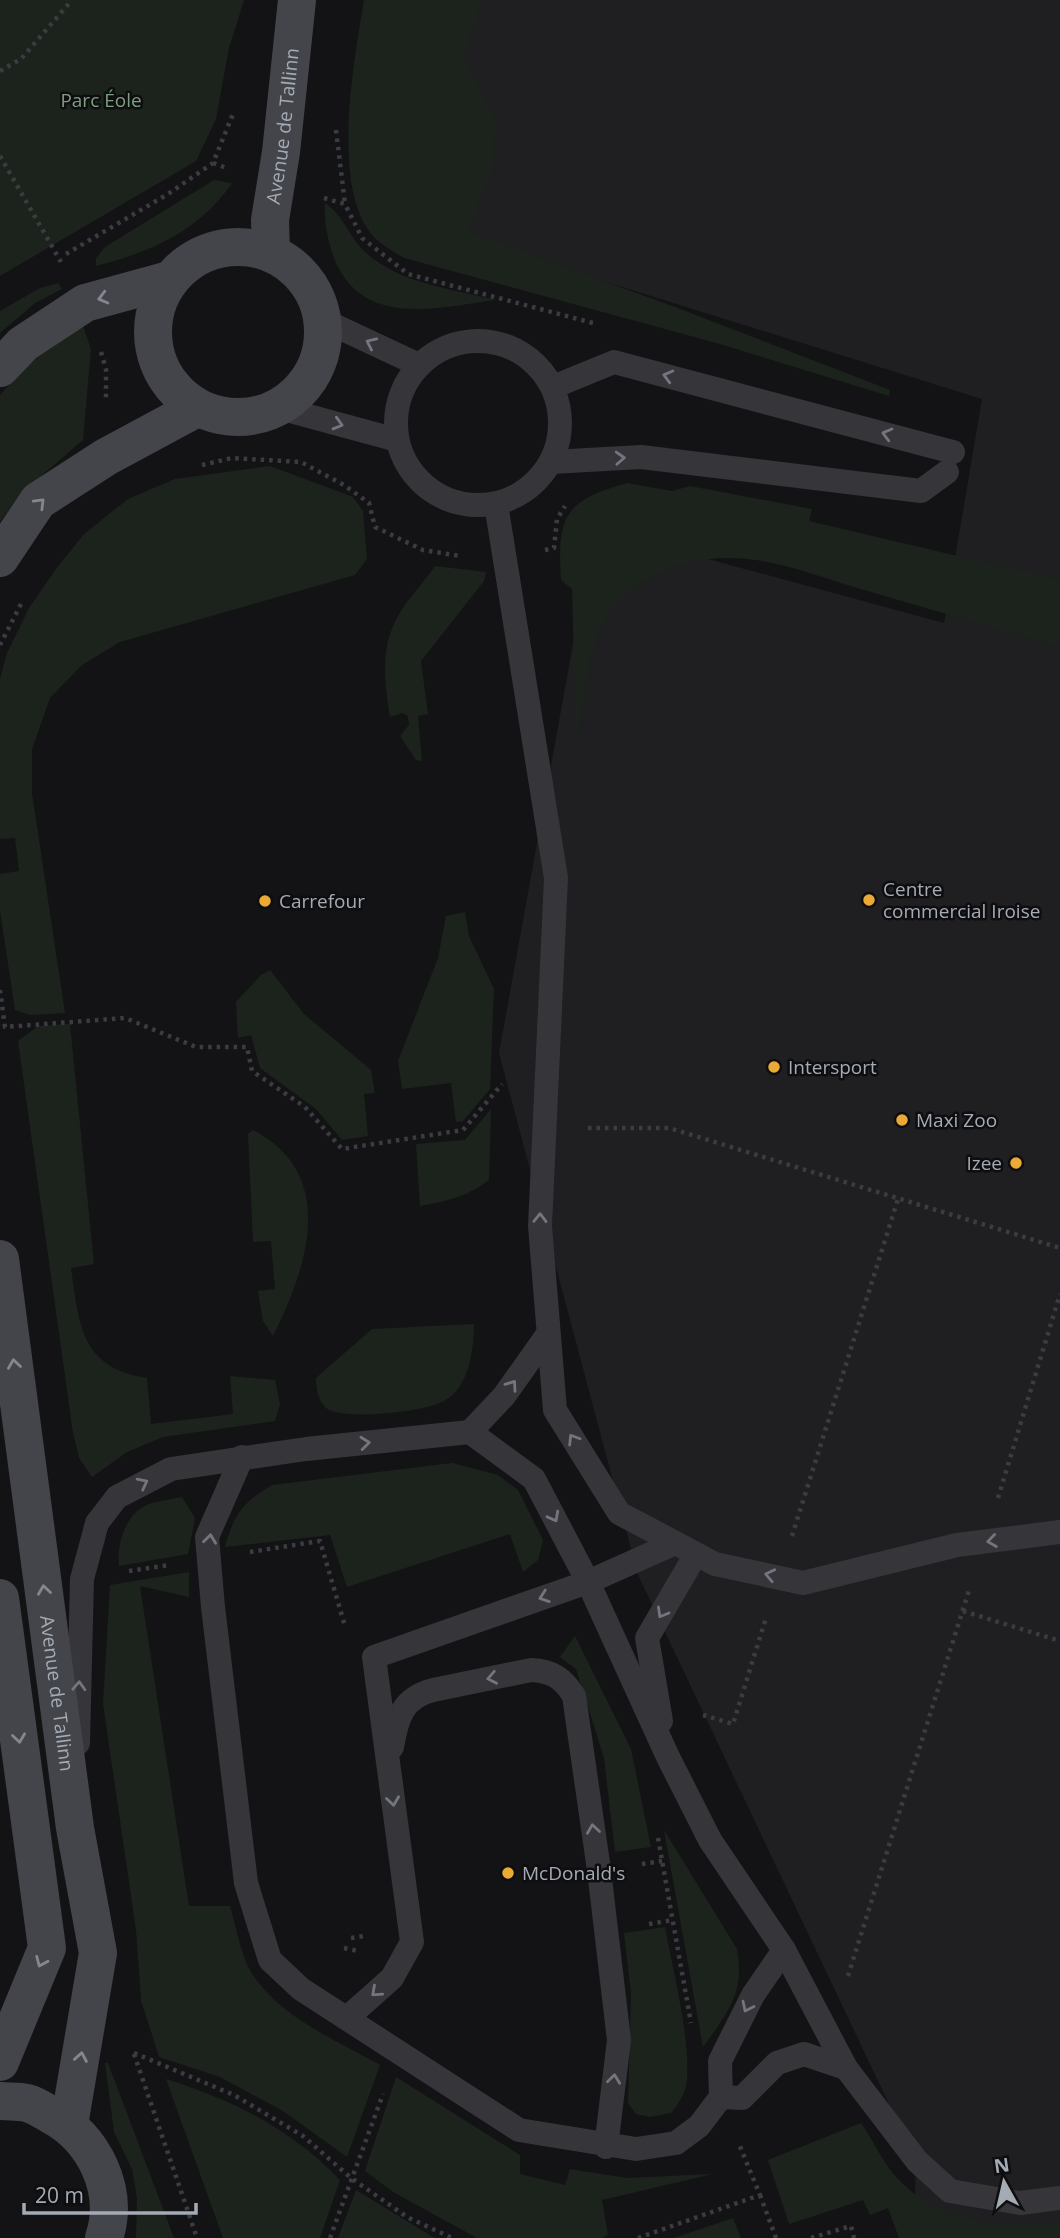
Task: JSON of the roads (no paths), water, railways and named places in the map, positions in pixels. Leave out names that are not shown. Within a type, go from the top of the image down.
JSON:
[{"type":"street","name":"Avenue de Tallinn","points":[[271,253],[270,220],[297,0]]},
{"type":"street","points":[[234,246],[271,253],[296,269],[314,293],[323,320],[324,338],[315,371],[306,386],[279,408],[253,417],[224,417],[197,408],[173,390],[158,365],[152,336],[155,307],[169,280],[198,256],[234,246]]},
{"type":"street","points":[[0,368],[23,344],[85,303],[169,280]]},
{"type":"street","points":[[0,558],[38,501],[106,457],[197,408]]},
{"type":"street","name":"Avenue de Tallinn","points":[[0,1259],[75,1828],[98,1953],[69,2125]]},
{"type":"street","points":[[0,1598],[47,1948],[0,2062]]},
{"type":"street","points":[[0,2101],[29,2103],[69,2125],[94,2153],[107,2188],[108,2225],[104,2238]]},
{"type":"lane","points":[[323,320],[419,365]]},
{"type":"lane","points":[[466,341],[492,341],[517,349],[538,366],[553,387],[561,412],[560,438],[552,462],[538,481],[519,496],[496,504],[470,505],[444,498],[423,484],[406,464],[397,440],[396,414],[403,387],[419,365],[440,349],[466,341]]},
{"type":"lane","points":[[552,462],[641,457],[921,491],[950,462],[614,362],[553,387]]},
{"type":"lane","points":[[279,408],[397,440]]},
{"type":"lane","points":[[496,504],[556,878],[540,1226],[555,1410],[619,1513],[715,1564],[803,1583],[984,1542],[1060,1531]]},
{"type":"lane","points":[[75,1828],[82,1579],[97,1522],[117,1497],[171,1469],[242,1457],[470,1432],[504,1396],[548,1334]]},
{"type":"lane","points":[[470,1432],[534,1479],[588,1582],[668,1757],[710,1840],[784,1950],[846,2068],[916,2161],[950,2191],[1020,2203],[1060,2198]]},
{"type":"lane","points":[[242,1457],[207,1537],[213,1606],[246,1883],[268,1956],[301,1989],[519,2130],[606,2147],[636,2149],[676,2143],[699,2126],[720,2097],[720,2061],[753,1995],[784,1950]]},
{"type":"lane","points":[[347,2018],[392,1978],[412,1942],[374,1657],[686,1548]]},
{"type":"lane","points":[[668,1757],[647,1638],[686,1548]]},
{"type":"lane","points":[[388,1765],[399,1714],[419,1693],[531,1670],[546,1671],[558,1677],[574,1696],[599,1870],[619,2040],[606,2147]]},
{"type":"lane","points":[[720,2097],[742,2098],[777,2063],[804,2054],[846,2068]]},
{"type":"place","name":"Centre commercial Iroise","points":[[869,900]]},
{"type":"place","name":"Carrefour","points":[[265,901]]},
{"type":"place","name":"Intersport","points":[[774,1067]]},
{"type":"place","name":"Maxi Zoo","points":[[902,1120]]},
{"type":"place","name":"Izee","points":[[1016,1163]]},
{"type":"place","name":"McDonald's","points":[[508,1873]]},
{"type":"park label","name":"Parc Éole","points":[[101,100]]}]
